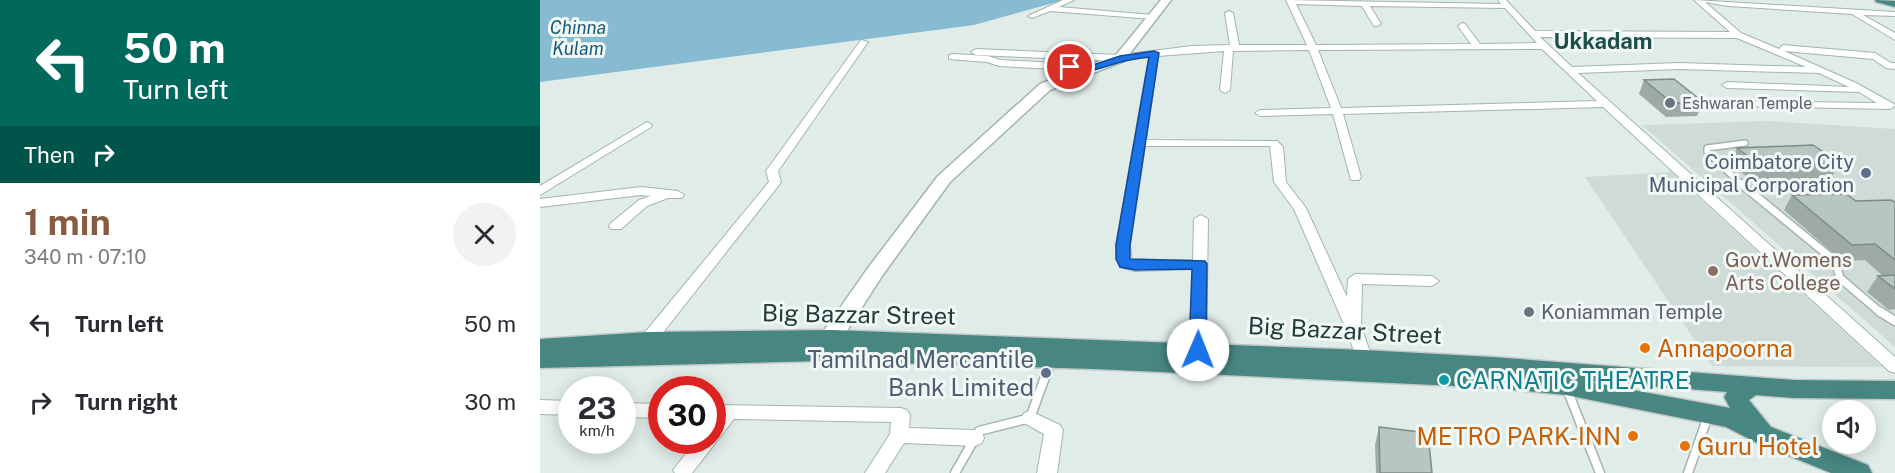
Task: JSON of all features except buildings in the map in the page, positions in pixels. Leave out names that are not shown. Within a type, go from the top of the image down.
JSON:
[{"type":"highway","points":[[1880,0],[1895,4]]},
{"type":"highway","name":"Big Bazzar Street","points":[[540,347],[648,340],[1198,350],[1492,364],[1752,386],[1895,390]]},
{"type":"highway","name":"Big Bazzar Street","points":[[540,360],[826,345],[1051,361],[1107,361],[1474,378],[1566,386],[1731,418],[1766,436],[1859,473]]},
{"type":"highway","points":[[1752,386],[1736,397],[1741,407],[1766,436]]},
{"type":"street","points":[[1032,16],[1070,0]]},
{"type":"street","points":[[826,345],[875,272],[944,179],[1045,87],[1120,58],[1166,0]]},
{"type":"street","points":[[1698,0],[1738,35]]},
{"type":"street","points":[[1706,0],[1728,4],[1895,14]]},
{"type":"street","points":[[1771,0],[1780,0],[1792,8]]},
{"type":"street","points":[[1355,177],[1337,111],[1312,46],[1290,1],[1365,4],[1504,3],[1544,46],[1606,104],[1895,367]]},
{"type":"street","points":[[1365,4],[1377,24]]},
{"type":"street","points":[[1050,9],[1153,17]]},
{"type":"street","points":[[1812,9],[1820,18]]},
{"type":"street","points":[[1853,12],[1895,37]]},
{"type":"street","points":[[1225,90],[1232,48],[1229,13]]},
{"type":"street","points":[[1462,26],[1477,46]]},
{"type":"street","points":[[1534,34],[1738,35],[1822,70],[1892,106]]},
{"type":"street","points":[[648,340],[775,182],[772,171],[864,42]]},
{"type":"street","points":[[976,52],[1120,58],[1154,53],[1232,48],[1544,46]]},
{"type":"street","points":[[1768,46],[1875,56],[1893,67]]},
{"type":"street","points":[[1154,53],[1123,245],[1125,264],[1200,264]]},
{"type":"street","points":[[952,57],[988,59],[999,63],[1094,68]]},
{"type":"street","points":[[1570,70],[1679,66],[1822,70]]},
{"type":"street","points":[[1727,85],[1862,90]]},
{"type":"street","points":[[1736,103],[1892,106]]},
{"type":"street","points":[[1260,113],[1606,104]]},
{"type":"street","points":[[540,191],[647,125]]},
{"type":"street","points":[[1139,143],[1273,143],[1277,147],[1280,182],[1300,208],[1354,329],[1364,358]]},
{"type":"street","points":[[540,202],[641,190],[673,194],[643,203],[616,226]]},
{"type":"street","points":[[540,214],[559,200]]},
{"type":"street","points":[[1198,350],[1201,219]]},
{"type":"street","points":[[1354,329],[1355,279],[1432,281]]},
{"type":"street","points":[[540,407],[558,408]]},
{"type":"street","points":[[726,412],[901,415],[899,435],[876,473]]},
{"type":"street","points":[[1030,418],[1054,430],[1047,473]]},
{"type":"street","points":[[899,435],[975,438]]},
{"type":"street","points":[[683,470],[696,454]]},
{"type":"lane","points":[[1745,142],[1715,145],[1707,148],[1707,152],[1735,179],[1835,261],[1840,278],[1877,310],[1895,321]]},
{"type":"lane","points":[[955,473],[979,431],[1030,418],[1051,361]]},
{"type":"lane","points":[[1566,386],[1600,473]]},
{"type":"lane","points":[[1688,473],[1709,413]]},
{"type":"shaded area","points":[[1767,121],[1895,129],[1895,347],[1642,125]]},
{"type":"shaded area","name":"Govt.Womens Arts College","points":[[1671,172],[1882,367],[1712,366],[1585,177]]},
{"type":"water","name":"Chinna Kulam","points":[[540,0],[1064,0],[974,25],[540,82]]},
{"type":"place","name":"Eshwaran Temple","points":[[1670,103]]},
{"type":"place","name":"Coimbatore City Municipal Corporation","points":[[1866,173]]},
{"type":"place","name":"Govt.Womens Arts College","points":[[1713,271]]},
{"type":"place","name":"Koniamman Temple","points":[[1529,312]]},
{"type":"place","name":"Annapoorna","points":[[1645,348]]},
{"type":"place","name":"Tamilnad Mercantile Bank Limited","points":[[1046,373]]},
{"type":"place","name":"CARNATIC THEATRE","points":[[1444,380]]},
{"type":"place","name":"METRO PARK-INN","points":[[1633,436]]},
{"type":"place","name":"Guru Hotel","points":[[1685,446]]},
{"type":"district","name":"Ukkadam","points":[[1603,41]]},
{"type":"route","points":[[1070,67],[1094,68],[1120,58],[1154,53],[1123,245],[1123,259],[1125,264],[1135,266],[1200,264],[1198,350]]}]
